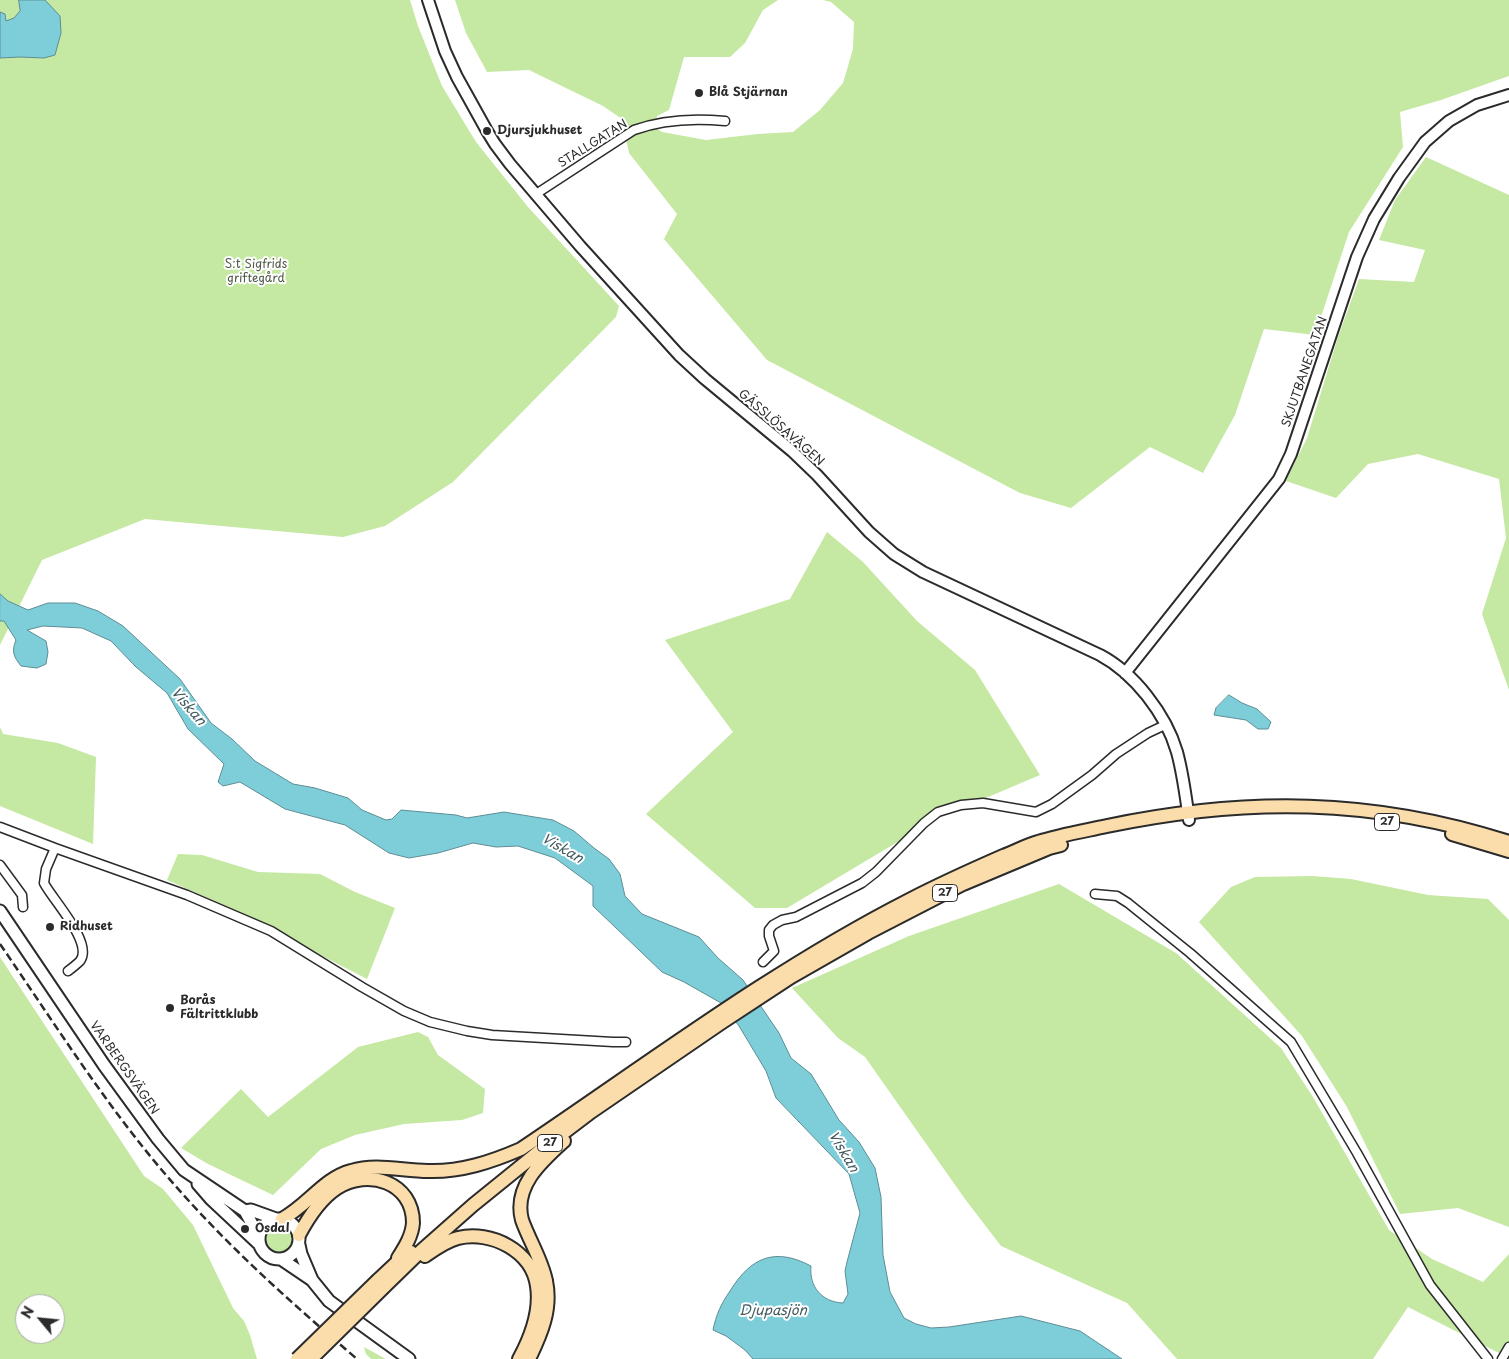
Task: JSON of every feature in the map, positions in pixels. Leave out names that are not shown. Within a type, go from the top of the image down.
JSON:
[{"type":"main road","name":"27","points":[[311,1359],[385,1282],[395,1264],[420,1245],[480,1192],[588,1109],[788,973],[868,934],[963,884],[1048,848],[1188,816],[1250,806],[1375,811],[1473,831],[1509,842]]},
{"type":"main road","name":"27","points":[[1188,816],[1299,812],[1365,818],[1448,833],[1509,851]]},
{"type":"main road","name":"VARBERGSVÄGEN","points":[[0,911],[120,1088],[176,1161],[195,1178],[247,1215]]},
{"type":"main road","name":"27","points":[[297,1359],[473,1205],[588,1109]]},
{"type":"main road","points":[[260,1242],[265,1225],[294,1213],[324,1186],[338,1176],[350,1171],[369,1167],[444,1171],[477,1165],[521,1149],[588,1109]]},
{"type":"main road","points":[[529,1359],[540,1337],[548,1294],[546,1280],[528,1237],[520,1210],[522,1192],[535,1170],[581,1126],[588,1109]]},
{"type":"main road","points":[[195,1178],[211,1199],[260,1242]]},
{"type":"main road","points":[[281,1259],[293,1253],[313,1212],[336,1189],[349,1182],[371,1178],[392,1185],[407,1200],[413,1222],[411,1234],[395,1264]]},
{"type":"main road","points":[[312,1280],[300,1254],[299,1240],[294,1226],[251,1210],[247,1215],[269,1256],[281,1259],[312,1280],[330,1301],[409,1359]]},
{"type":"main road","points":[[385,1282],[438,1247],[456,1238],[467,1236],[492,1238],[511,1248],[527,1263],[537,1284],[538,1298],[534,1322],[527,1344],[519,1359]]},
{"type":"street","name":"GÄSSLÖSAVÄGEN","points":[[428,0],[457,77],[486,131],[510,164],[679,355],[792,451],[817,475],[869,532],[894,554],[923,572],[1100,655],[1125,673],[1140,687],[1155,708],[1177,750],[1186,790],[1188,816]]},
{"type":"street","name":"SKJUTBANEGATAN","points":[[1125,673],[1279,479],[1291,454],[1357,257],[1374,219],[1399,178],[1425,142],[1449,121],[1477,105],[1509,95]]},
{"type":"street","name":"STALLGATAN","points":[[536,194],[634,130],[667,120],[725,122]]},
{"type":"street","points":[[763,962],[774,951],[768,936],[769,930],[773,925],[782,920],[796,917],[862,883],[876,872],[924,823],[938,812],[983,803],[1036,812],[1052,804],[1116,754],[1165,725]]},
{"type":"street","points":[[0,827],[187,895],[271,931],[370,992],[404,1011],[430,1022],[492,1035],[626,1042]]},
{"type":"street","points":[[55,848],[46,869],[44,883],[66,913],[83,950],[81,960],[68,971]]},
{"type":"street","points":[[0,865],[22,895],[23,907]]},
{"type":"street","points":[[1095,894],[1117,896],[1128,903],[1190,953],[1291,1042],[1357,1152],[1430,1285],[1488,1359]]},
{"type":"street","points":[[1502,1359],[1509,1347]]},
{"type":"green space","name":"S:t Sigfrids griftegård","points":[[0,0],[410,0],[418,26],[442,86],[476,142],[528,207],[619,306],[616,317],[453,482],[385,526],[343,537],[145,519],[42,560],[0,645]]},
{"type":"green space","points":[[455,0],[778,0],[763,10],[745,43],[730,57],[684,57],[669,110],[657,116],[656,128],[662,132],[706,140],[793,132],[820,110],[843,83],[853,49],[854,22],[831,2],[823,0],[1509,0],[1509,76],[1400,112],[1403,147],[1349,232],[1315,335],[1264,329],[1235,415],[1203,473],[1150,447],[1071,508],[1020,493],[767,360],[664,239],[677,214],[629,153],[622,119],[603,106],[529,70],[487,72],[466,33]]},
{"type":"green space","points":[[1426,157],[1509,195],[1509,690],[1482,614],[1506,538],[1499,479],[1418,454],[1368,464],[1336,498],[1286,481],[1307,438],[1338,337],[1359,279],[1414,282],[1425,250],[1379,240],[1395,200]]},
{"type":"green space","points":[[827,532],[863,562],[917,621],[975,670],[1040,775],[936,819],[787,908],[755,908],[646,814],[733,732],[665,640],[790,599]]},
{"type":"green space","points":[[0,727],[3,734],[58,743],[96,757],[93,844],[0,806]]},
{"type":"green space","points":[[178,854],[202,855],[258,872],[320,874],[355,892],[395,908],[367,979],[251,917],[167,880]]},
{"type":"green space","points":[[1313,876],[1351,879],[1428,895],[1488,899],[1509,920],[1509,1227],[1458,1208],[1400,1214],[1347,1107],[1302,1036],[1199,922],[1231,887],[1255,877]]},
{"type":"green space","points":[[1059,884],[1176,953],[1281,1048],[1313,1097],[1389,1230],[1432,1259],[1483,1282],[1509,1254],[1509,1358],[1408,1307],[1373,1359],[1177,1359],[1127,1303],[1001,1246],[965,1199],[865,1057],[838,1038],[792,988],[909,936]]},
{"type":"green space","points":[[0,957],[144,1176],[163,1189],[193,1225],[233,1308],[244,1321],[257,1359],[0,1359]]},
{"type":"green space","points":[[418,1032],[428,1037],[438,1055],[485,1089],[483,1113],[462,1120],[404,1124],[355,1135],[321,1149],[273,1195],[208,1164],[181,1148],[241,1089],[268,1117],[358,1047]]},
{"type":"green space","points":[[279,1226],[288,1230],[292,1239],[288,1248],[279,1252],[270,1248],[266,1239],[270,1230]]},
{"type":"green space","points":[[364,1347],[385,1359],[371,1359],[366,1354]]},
{"type":"water","points":[[19,0],[45,0],[60,16],[61,33],[55,55],[44,58],[0,58],[0,12],[5,14],[6,21],[14,18],[20,11]]},
{"type":"water","points":[[0,594],[8,601],[28,610],[48,603],[75,603],[98,611],[123,626],[180,679],[211,723],[232,739],[255,761],[293,784],[315,788],[348,798],[362,810],[386,820],[392,819],[401,810],[456,815],[467,818],[504,812],[553,820],[574,831],[609,859],[620,874],[625,896],[642,914],[699,937],[718,958],[743,980],[779,1033],[791,1058],[811,1074],[839,1120],[859,1142],[875,1168],[881,1197],[883,1255],[890,1292],[904,1318],[931,1328],[1021,1316],[1080,1331],[1122,1359],[753,1359],[745,1350],[726,1336],[713,1330],[721,1305],[738,1279],[755,1263],[775,1257],[786,1257],[811,1266],[812,1280],[818,1292],[829,1300],[843,1303],[848,1294],[845,1271],[860,1213],[849,1174],[776,1098],[766,1071],[739,1026],[721,1003],[662,972],[593,906],[593,886],[555,858],[518,846],[496,847],[473,843],[438,853],[409,858],[389,853],[345,825],[285,809],[240,782],[223,786],[218,782],[224,764],[188,729],[167,693],[136,667],[111,641],[82,628],[43,626],[27,630],[46,641],[48,652],[46,664],[37,668],[21,666],[14,654],[16,640],[4,621],[0,621]]},
{"type":"water","points":[[1229,695],[1257,709],[1271,722],[1268,729],[1258,729],[1246,720],[1214,715],[1216,708]]},
{"type":"railway","points":[[0,944],[101,1091],[166,1175],[234,1248],[357,1359]]},
{"type":"place","name":"Blå Stjärnan","points":[[699,93]]},
{"type":"place","name":"Djursjukhuset","points":[[487,131]]},
{"type":"place","name":"Ridhuset","points":[[50,927]]},
{"type":"place","name":"Borås Fältrittklubb","points":[[170,1008]]},
{"type":"place","name":"Osdal","points":[[245,1229]]},
{"type":"water label","name":"Viskan","points":[[188,707]]},
{"type":"water label","name":"Viskan","points":[[562,849]]},
{"type":"water label","name":"Viskan","points":[[843,1152]]},
{"type":"water label","name":"Djupasjön","points":[[773,1311]]}]
